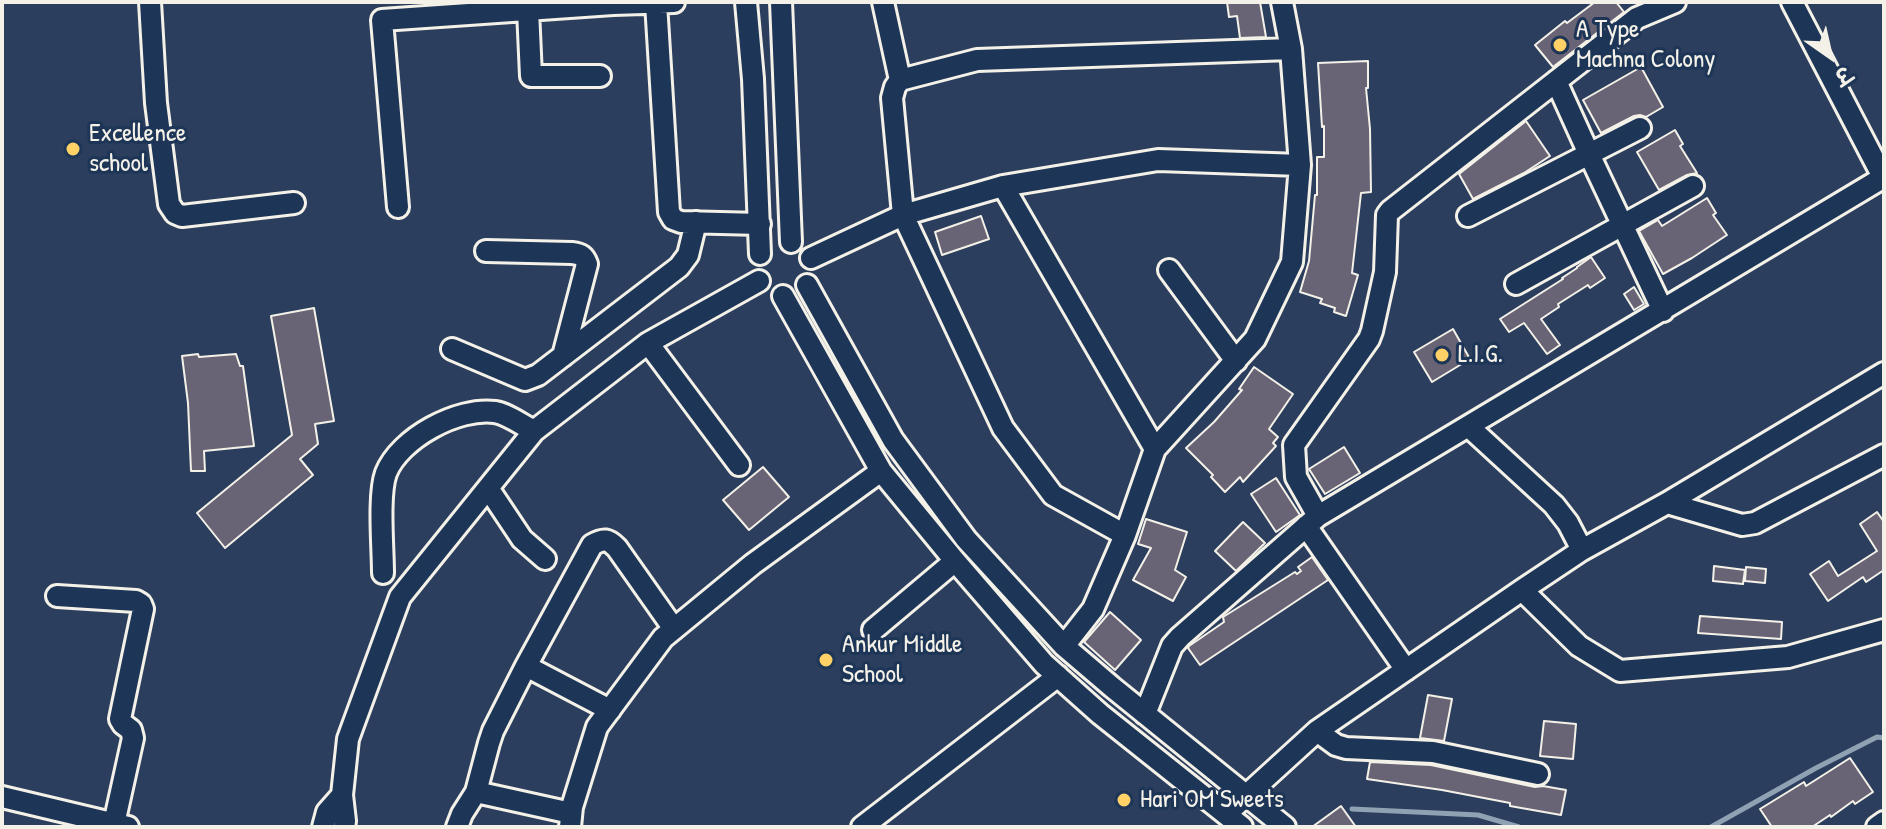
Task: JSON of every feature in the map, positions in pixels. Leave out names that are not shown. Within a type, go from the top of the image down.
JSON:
[{"type":"street","points":[[150,2],[156,103],[169,204],[175,213],[182,216],[294,203]]},
{"type":"street","points":[[398,207],[382,20],[674,2]]},
{"type":"street","points":[[746,2],[760,224],[757,272],[759,281],[773,294],[783,296],[807,285],[811,276],[811,258],[799,245],[782,241],[760,254]]},
{"type":"street","points":[[781,2],[791,242]]},
{"type":"street","points":[[883,2],[900,80]]},
{"type":"street","points":[[1064,646],[1093,609],[1125,535],[1155,449],[1255,339],[1292,262],[1300,165],[1291,49],[1282,2]]},
{"type":"street","points":[[1406,670],[1312,521],[1296,477],[1294,445],[1369,339],[1385,272],[1387,215],[1392,208],[1637,18],[1675,2]]},
{"type":"street","points":[[1145,714],[1172,646],[1312,521],[1884,178],[1792,2]]},
{"type":"street","points":[[656,3],[669,212],[673,219],[681,222],[760,224]]},
{"type":"street","points":[[528,10],[531,76],[600,76]]},
{"type":"street","points":[[1125,535],[1053,495],[1003,428],[903,215],[892,98],[895,87],[900,80],[977,60],[1291,49]]},
{"type":"street","points":[[1556,81],[1663,311]]},
{"type":"street","points":[[1468,216],[1640,128]]},
{"type":"street","points":[[811,258],[903,215],[1003,186],[1158,160],[1300,165]]},
{"type":"street","points":[[1003,186],[1155,449]]},
{"type":"street","points":[[1516,284],[1693,186]]},
{"type":"street","points":[[452,349],[525,380],[538,375],[679,267],[688,255],[696,222]]},
{"type":"street","points":[[486,251],[572,253],[584,258],[587,264],[563,356]]},
{"type":"street","points":[[1169,270],[1236,361]]},
{"type":"street","points":[[344,827],[342,795],[348,739],[400,597],[534,431],[648,343],[759,281]]},
{"type":"street","points":[[807,285],[893,440],[966,539],[1064,646],[1285,827]]},
{"type":"street","points":[[783,296],[881,471],[955,561],[1044,664],[1100,714],[1234,820],[1246,795],[1317,731],[1522,590],[1582,550],[1667,503],[1884,373]]},
{"type":"street","points":[[648,343],[739,465]]},
{"type":"street","points":[[383,573],[383,492],[387,473],[400,453],[420,434],[448,420],[479,412],[497,412],[534,431]]},
{"type":"street","points":[[1468,426],[1554,505],[1582,550]]},
{"type":"street","points":[[1667,503],[1742,525],[1755,523],[1884,455]]},
{"type":"street","points":[[476,792],[570,820],[597,727],[663,638],[753,564],[881,471]]},
{"type":"street","points":[[488,488],[522,539],[545,559]]},
{"type":"street","points":[[457,827],[476,792],[489,743],[526,666],[592,545],[602,539],[609,540],[617,548],[674,629]]},
{"type":"street","points":[[873,630],[955,561]]},
{"type":"street","points":[[1522,590],[1579,646],[1620,671],[1788,657],[1884,630]]},
{"type":"street","points":[[2,797],[121,825],[133,738],[131,730],[120,719],[143,609],[136,601],[57,596]]},
{"type":"street","points":[[526,666],[610,710]]},
{"type":"street","points":[[862,827],[1058,676]]},
{"type":"street","points":[[1317,731],[1336,745],[1346,748],[1433,752],[1538,774]]},
{"type":"street","points":[[323,827],[327,812],[342,795]]},
{"type":"street","points":[[1877,827],[1884,822]]},
{"type":"building","points":[[1227,2],[1260,2],[1266,37],[1240,38],[1237,16],[1229,17]]},
{"type":"building","points":[[1595,2],[1616,2],[1624,12],[1553,67],[1535,45]]},
{"type":"building","points":[[1368,61],[1366,88],[1371,192],[1361,193],[1352,273],[1358,275],[1346,316],[1320,303],[1322,299],[1300,292],[1309,261],[1317,195],[1317,157],[1324,157],[1318,63]]},
{"type":"building","points":[[1641,67],[1663,107],[1646,117],[1634,116],[1601,133],[1583,100]]},
{"type":"building","points":[[1526,121],[1550,156],[1473,199],[1459,174]]},
{"type":"building","points":[[1675,130],[1683,144],[1680,146],[1697,173],[1659,190],[1637,152]]},
{"type":"building","points":[[1707,198],[1716,213],[1713,215],[1727,235],[1663,274],[1639,231],[1658,220],[1662,226]]},
{"type":"building","points":[[981,216],[989,239],[942,255],[935,232]]},
{"type":"building","points":[[1591,257],[1605,278],[1558,304],[1559,307],[1541,319],[1560,345],[1547,354],[1524,323],[1509,332],[1500,319],[1563,279]]},
{"type":"building","points":[[1634,287],[1644,304],[1634,310],[1624,294]]},
{"type":"building","points":[[314,308],[334,421],[315,424],[318,444],[300,459],[313,475],[225,548],[197,513],[292,435],[271,316]]},
{"type":"building","name":"L.I.G.","points":[[1453,329],[1470,359],[1432,382],[1414,352]]},
{"type":"building","points":[[198,354],[199,357],[236,354],[240,366],[243,366],[254,446],[204,451],[205,471],[191,471],[182,356]]},
{"type":"building","points":[[1254,367],[1293,394],[1269,429],[1278,437],[1273,443],[1276,446],[1243,482],[1240,477],[1225,492],[1186,448],[1242,390],[1239,389]]},
{"type":"building","points":[[1344,447],[1360,473],[1325,494],[1309,469]]},
{"type":"building","points":[[763,467],[789,497],[749,530],[723,500]]},
{"type":"building","points":[[1276,478],[1300,515],[1276,532],[1251,494]]},
{"type":"building","points":[[1877,512],[1884,522],[1884,570],[1866,582],[1863,577],[1828,601],[1810,574],[1829,561],[1838,576],[1877,551],[1860,524]]},
{"type":"building","points":[[1146,519],[1187,532],[1175,570],[1186,577],[1173,601],[1133,580],[1151,548],[1138,544]]},
{"type":"building","points":[[1243,522],[1265,543],[1236,571],[1215,551]]},
{"type":"building","points":[[1312,557],[1328,580],[1200,665],[1189,646],[1224,622],[1223,617],[1295,572],[1297,574],[1301,571],[1298,567]]},
{"type":"building","points":[[1714,566],[1745,570],[1743,584],[1713,581]]},
{"type":"building","points":[[1746,567],[1766,569],[1765,583],[1745,581]]},
{"type":"building","points":[[1110,612],[1141,640],[1115,670],[1084,642]]},
{"type":"building","points":[[1700,616],[1782,622],[1781,639],[1698,633]]},
{"type":"building","points":[[1428,695],[1452,699],[1444,741],[1420,738]]},
{"type":"building","points":[[1544,721],[1576,724],[1573,759],[1540,756]]},
{"type":"building","points":[[1850,758],[1873,792],[1812,827],[1772,827],[1760,809],[1804,782],[1806,786]]},
{"type":"building","points":[[1370,762],[1431,765],[1535,787],[1566,790],[1561,815],[1442,790],[1367,779]]},
{"type":"building","points":[[1341,806],[1356,827],[1312,827]]},
{"type":"waterway","points":[[1711,827],[1816,768],[1877,737],[1884,738]]},
{"type":"waterway","points":[[1352,809],[1478,815],[1519,827]]},
{"type":"place","name":"A Type Machna Colony","points":[[1560,45]]},
{"type":"place","name":"Excellence school","points":[[73,149]]},
{"type":"place","name":"L.I.G.","points":[[1442,355]]},
{"type":"place","name":"Ankur Middle School","points":[[826,660]]},
{"type":"place","name":"Hari OM Sweets","points":[[1124,800]]}]
